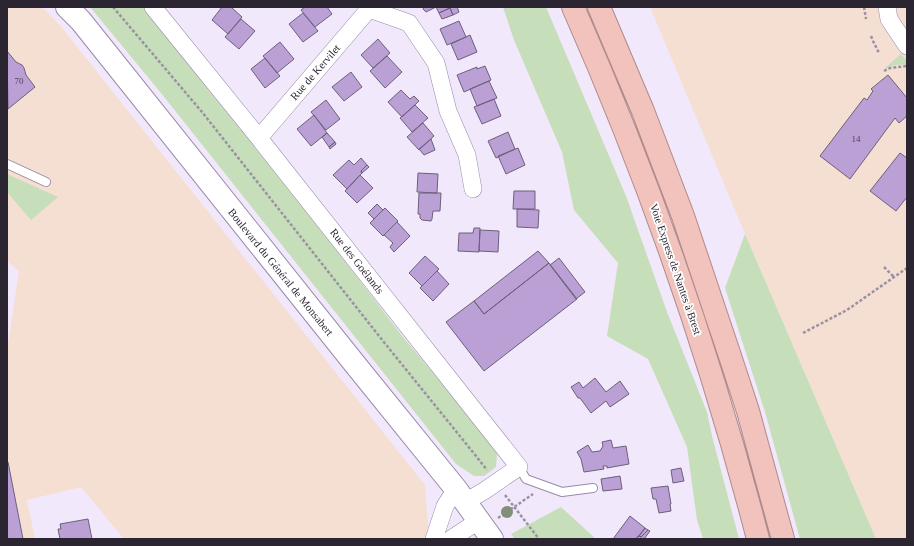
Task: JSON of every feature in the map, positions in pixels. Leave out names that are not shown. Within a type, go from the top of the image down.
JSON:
[{"type":"highway","name":"Voie Express de Nantes à Brest","points":[[573,7],[634,152],[690,307],[743,479],[758,539]]},
{"type":"highway","points":[[599,7],[643,111],[683,216],[748,411],[783,539]]},
{"type":"main road","name":"Boulevard du Général de Monsabert","points":[[67,7],[81,22],[460,495],[488,519],[492,539]]},
{"type":"street","name":"Rue des Goélands","points":[[153,7],[259,138],[519,466]]},
{"type":"street","points":[[888,7],[889,19],[907,46]]},
{"type":"street","points":[[368,8],[409,23],[436,63],[448,111],[467,155],[473,189]]},
{"type":"street","name":"Rue de Kervilet","points":[[259,138],[368,8]]},
{"type":"street","points":[[434,539],[445,506],[460,495],[496,483],[519,466]]},
{"type":"street","points":[[452,539],[488,519]]},
{"type":"lane","points":[[7,164],[46,182]]},
{"type":"lane","points":[[519,466],[526,479],[562,492],[593,488]]},
{"type":"path","points":[[113,7],[202,112],[476,456],[539,539]]},
{"type":"path","points":[[864,7],[866,18]]},
{"type":"path","points":[[871,36],[879,53]]},
{"type":"path","points":[[884,71],[890,68],[907,66]]},
{"type":"path","points":[[884,267],[894,277]]},
{"type":"path","points":[[803,333],[847,310],[907,268]]},
{"type":"path","points":[[488,519],[514,506],[538,490],[540,484]]},
{"type":"shaded area","points":[[7,7],[42,7],[59,24],[425,485],[428,527],[438,539],[124,539],[81,487],[27,500],[35,539],[7,539],[7,351],[19,271],[7,261]]},
{"type":"shaded area","points":[[650,7],[907,7],[907,539],[876,539],[745,234]]},
{"type":"green space","points":[[90,7],[144,7],[172,40],[209,91],[294,195],[403,337],[489,440],[497,454],[496,467],[484,476],[474,476],[456,464],[161,93]]},
{"type":"green space","points":[[503,7],[546,7],[626,196],[667,312],[707,412],[739,539],[703,539],[697,520],[687,447],[648,359],[607,336],[618,263],[574,210],[562,152],[514,40]]},
{"type":"green space","points":[[901,54],[907,61],[907,65],[901,64],[891,66],[886,69],[885,68]]},
{"type":"green space","points":[[7,174],[58,197],[31,220],[7,192]]},
{"type":"green space","points":[[745,234],[876,539],[800,539],[765,412],[725,288]]},
{"type":"green space","points":[[561,507],[596,539],[515,539],[511,534]]},
{"type":"building","points":[[222,7],[231,7],[242,17],[228,34],[212,20]]},
{"type":"building","points":[[305,7],[327,7],[332,14],[315,27],[301,10]]},
{"type":"building","points":[[424,7],[436,7],[426,12],[423,9]]},
{"type":"building","points":[[436,7],[457,7],[459,12],[453,15],[450,8],[439,13]]},
{"type":"building","points":[[450,8],[453,15],[442,19],[439,13]]},
{"type":"building","points":[[303,13],[318,31],[303,42],[289,24]]},
{"type":"building","points":[[241,19],[255,31],[239,49],[225,37]]},
{"type":"building","points":[[459,21],[466,37],[447,45],[440,29]]},
{"type":"building","points":[[470,35],[477,52],[458,60],[451,44]]},
{"type":"building","points":[[378,39],[390,53],[373,68],[361,55]]},
{"type":"building","points":[[280,42],[294,59],[277,73],[263,56]]},
{"type":"building","points":[[7,51],[16,62],[22,65],[26,75],[35,87],[8,109]]},
{"type":"building","points":[[387,56],[402,72],[385,88],[370,71]]},
{"type":"building","points":[[265,58],[280,76],[265,88],[251,69]]},
{"type":"building","points":[[485,66],[491,80],[464,92],[457,75],[477,67],[477,69]]},
{"type":"building","points":[[351,72],[362,87],[344,101],[332,87]]},
{"type":"building","points":[[888,75],[907,98],[907,116],[899,123],[895,118],[850,179],[820,156],[864,98],[867,100],[873,91],[871,89]]},
{"type":"building","points":[[489,81],[497,98],[477,106],[470,89]]},
{"type":"building","points":[[401,90],[410,99],[414,96],[419,101],[402,117],[388,102]]},
{"type":"building","points":[[494,99],[501,116],[482,124],[474,107]]},
{"type":"building","points":[[326,100],[340,119],[326,130],[311,112]]},
{"type":"building","points":[[415,105],[428,118],[412,132],[400,118]]},
{"type":"building","points":[[314,115],[327,133],[311,146],[297,129]]},
{"type":"building","points":[[423,123],[434,136],[419,150],[407,137]]},
{"type":"building","points":[[508,132],[515,149],[496,158],[488,141]]},
{"type":"building","points":[[327,133],[335,142],[329,147],[322,137]]},
{"type":"building","points":[[431,139],[435,150],[424,155],[419,149]]},
{"type":"building","points":[[335,142],[336,144],[330,149],[329,147]]},
{"type":"building","points":[[518,148],[525,165],[506,174],[498,156]]},
{"type":"building","points":[[900,153],[907,158],[907,197],[896,211],[870,191]]},
{"type":"building","points":[[361,158],[367,165],[361,171],[362,173],[347,189],[333,175],[349,160],[354,165]]},
{"type":"building","points":[[367,165],[369,167],[362,173],[361,171]]},
{"type":"building","points":[[418,173],[438,174],[437,193],[417,192]]},
{"type":"building","points":[[360,175],[373,188],[357,203],[345,191]]},
{"type":"building","points":[[514,191],[535,191],[535,209],[513,209]]},
{"type":"building","points":[[419,193],[441,193],[440,211],[433,211],[431,221],[422,220],[420,218],[420,214],[418,214]]},
{"type":"building","points":[[377,204],[383,210],[374,219],[368,213]]},
{"type":"building","points":[[385,208],[398,221],[383,236],[370,223]]},
{"type":"building","points":[[517,209],[539,210],[538,228],[517,227]]},
{"type":"building","points":[[397,222],[410,236],[394,252],[390,247],[393,243],[384,235]]},
{"type":"building","points":[[474,228],[480,228],[479,252],[458,251],[459,233],[473,233]]},
{"type":"building","points":[[480,230],[499,231],[498,252],[479,251]]},
{"type":"building","points":[[538,251],[549,263],[484,314],[474,301]]},
{"type":"building","points":[[425,256],[439,269],[422,286],[409,273]]},
{"type":"building","points":[[559,258],[585,292],[576,299],[550,265]]},
{"type":"building","points":[[549,263],[577,299],[484,371],[446,322],[474,301],[484,314]]},
{"type":"building","points":[[437,271],[449,284],[433,301],[420,288]]},
{"type":"building","points":[[595,378],[606,392],[620,381],[629,394],[610,407],[606,401],[591,413],[571,387],[579,382],[583,388]]},
{"type":"building","points":[[611,440],[613,448],[626,446],[629,464],[607,468],[607,466],[603,466],[604,469],[584,472],[581,459],[577,452],[588,445],[592,452],[600,451],[603,446],[602,442]]},
{"type":"building","points":[[8,462],[23,539],[7,539]]},
{"type":"building","points":[[681,468],[684,481],[673,483],[671,470]]},
{"type":"building","points":[[620,476],[622,489],[603,491],[601,479]]},
{"type":"building","points":[[668,486],[671,511],[659,513],[656,499],[653,499],[651,488]]},
{"type":"building","points":[[630,516],[645,528],[636,539],[613,539]]},
{"type":"building","points":[[88,519],[92,539],[60,539],[58,529],[61,529],[60,524]]},
{"type":"building","points":[[645,528],[648,530],[641,537],[639,536]]},
{"type":"building","points":[[648,530],[650,531],[644,539],[636,539],[638,536],[641,537]]}]
